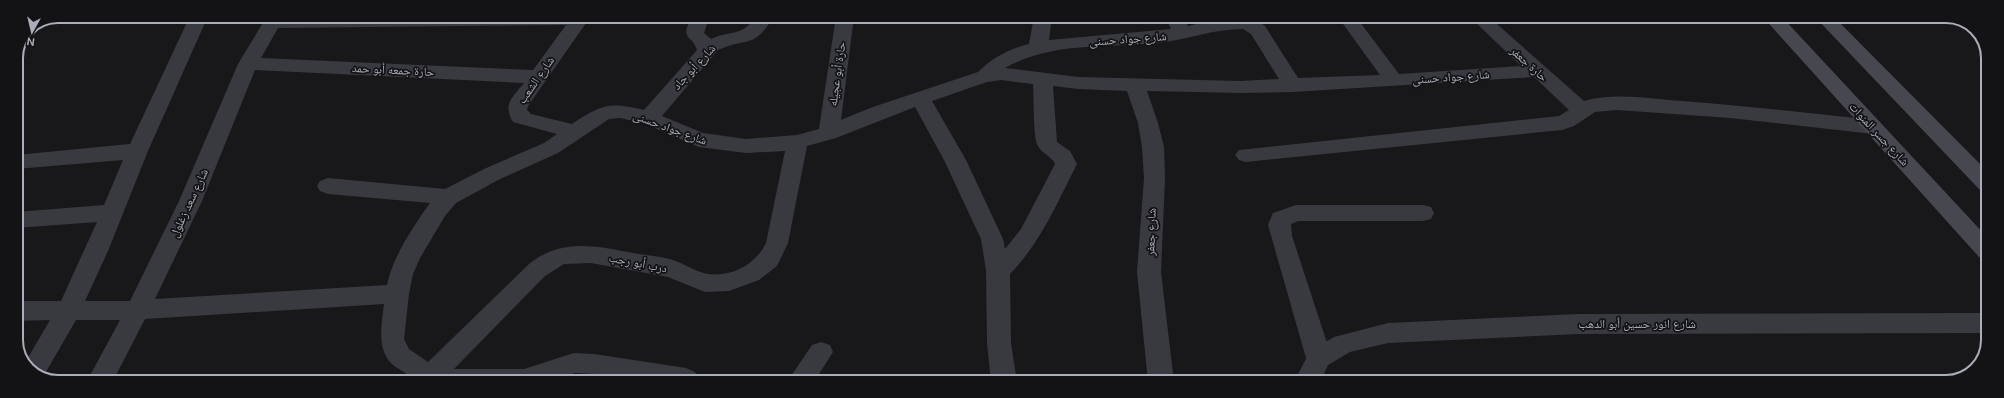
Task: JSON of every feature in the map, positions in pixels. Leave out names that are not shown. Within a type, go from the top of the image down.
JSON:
[{"type":"street","points":[[36,367],[69,310],[97,252],[137,151],[196,23]]},
{"type":"street","name":"شارع سعد زغلول","points":[[103,375],[138,310],[190,204],[248,64],[272,23]]},
{"type":"street","name":"شارع الشعب","points":[[576,132],[525,119],[518,114],[518,105],[577,23]]},
{"type":"street","points":[[698,23],[695,29],[695,34],[705,44],[707,50]]},
{"type":"street","name":"شارع أبو جاد","points":[[649,118],[711,46],[724,40],[741,38],[750,35],[758,30],[762,23]]},
{"type":"street","name":"حارة أبو عجيله","points":[[829,132],[844,23]]},
{"type":"street","points":[[1038,47],[1042,23]]},
{"type":"street","points":[[1177,23],[1182,34]]},
{"type":"street","name":"شارع جواد حسنى","points":[[985,76],[998,63],[1017,54],[1038,47],[1182,34],[1233,23]]},
{"type":"street","name":"شارع جواد حسنى","points":[[1243,23],[1252,25],[1258,30],[1293,86]]},
{"type":"street","points":[[1352,23],[1394,81]]},
{"type":"street","name":"حارة جعفر","points":[[1485,23],[1536,71],[1581,109]]},
{"type":"street","name":"شارع جسر المنوات","points":[[1778,23],[1981,244]]},
{"type":"street","points":[[1830,23],[1981,177]]},
{"type":"street","name":"حارة جمعه أبو حمد","points":[[248,64],[538,77]]},
{"type":"street","name":"شارع جواد حسنى","points":[[423,375],[419,369],[399,356],[392,339],[397,294],[401,274],[409,256],[437,210],[448,197],[492,174],[551,148],[597,117],[612,111],[620,111],[649,118],[699,140],[723,145],[767,146],[797,142],[985,76],[1001,74],[1078,83],[1189,88],[1293,86],[1394,81],[1536,71]]},
{"type":"street","points":[[998,271],[1016,253],[1030,234],[1066,164],[1063,156],[1051,149],[1047,143],[1043,79]]},
{"type":"street","name":"شارع جعفر","points":[[1135,85],[1153,146],[1154,177],[1150,229],[1149,271],[1153,326],[1160,375]]},
{"type":"street","points":[[921,99],[955,160],[978,206],[992,239],[998,271],[999,343],[1003,375]]},
{"type":"street","points":[[1246,155],[1562,123],[1570,121],[1581,109],[1595,105],[1662,106],[1786,117],[1873,127]]},
{"type":"street","name":"درب أبو رجب","points":[[432,375],[537,270],[557,257],[568,254],[591,254],[672,269],[705,283],[729,282],[751,274],[769,260],[777,243],[797,142]]},
{"type":"street","points":[[23,161],[137,151]]},
{"type":"street","points":[[328,186],[448,197]]},
{"type":"street","points":[[23,219],[112,213]]},
{"type":"street","points":[[1310,375],[1319,358],[1281,236],[1279,225],[1281,219],[1296,213],[1422,213]]},
{"type":"street","points":[[23,311],[138,310],[397,294]]},
{"type":"street","name":"شارع انور حسين أبو الدهب","points":[[1319,358],[1344,344],[1388,333],[1579,324],[1981,322]]},
{"type":"street","points":[[805,375],[821,352]]},
{"type":"street","points":[[542,375],[574,363],[594,364],[661,375]]}]
